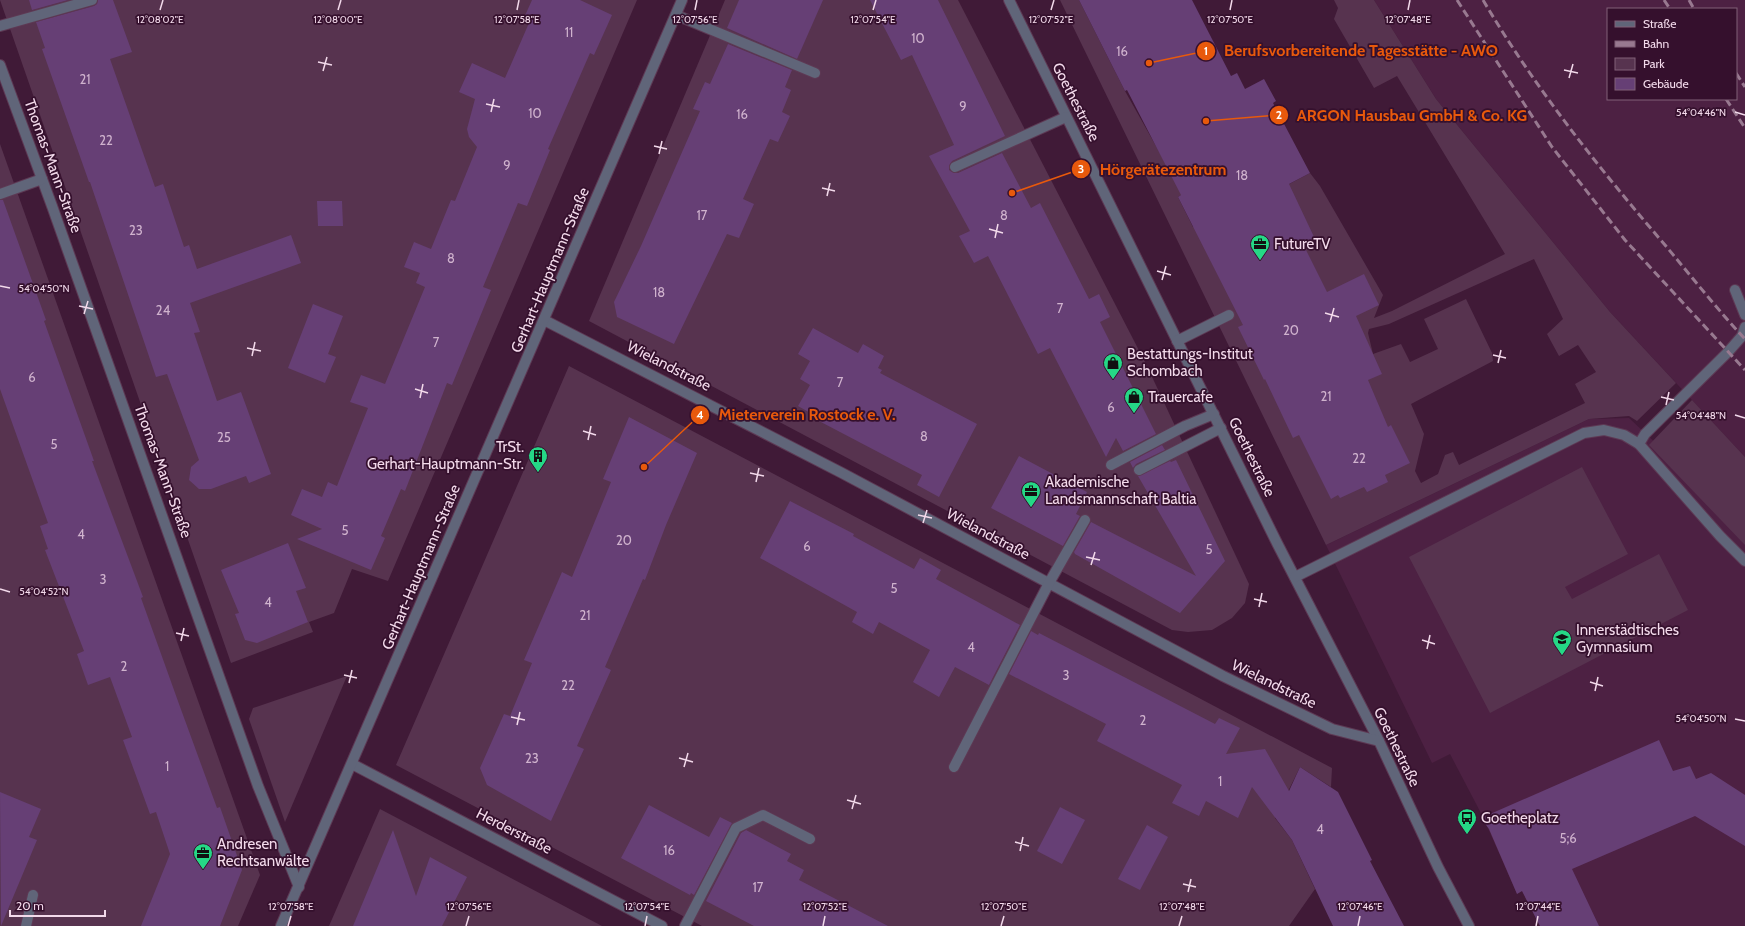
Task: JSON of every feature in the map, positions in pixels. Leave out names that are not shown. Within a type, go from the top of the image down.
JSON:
[{"type":"street","points":[[0,26],[92,0]]},
{"type":"street","name":"Gerhart-Hauptmann-Straße","points":[[281,926],[682,0]]},
{"type":"street","name":"Goethestraße","points":[[1008,0],[1295,577],[1379,741],[1426,841],[1469,926]]},
{"type":"street","points":[[676,15],[815,73]]},
{"type":"street","name":"Thomas-Mann-Straße","points":[[0,65],[258,786],[299,887]]},
{"type":"street","points":[[955,168],[1066,117]]},
{"type":"street","points":[[0,194],[42,179]]},
{"type":"street","points":[[1735,290],[1745,315]]},
{"type":"street","points":[[1178,341],[1229,315]]},
{"type":"street","name":"Wielandstraße","points":[[544,320],[835,469],[1223,676],[1332,729],[1379,741]]},
{"type":"street","points":[[1639,444],[1645,434],[1728,352],[1742,336],[1745,327]]},
{"type":"street","points":[[1111,465],[1180,429],[1214,414]]},
{"type":"street","points":[[1139,470],[1221,428]]},
{"type":"street","points":[[1295,577],[1584,433],[1604,430],[1624,435],[1639,444],[1720,536],[1745,561]]},
{"type":"street","points":[[954,767],[1049,583],[1085,520]]},
{"type":"street","name":"Herderstraße","points":[[352,764],[662,926]]},
{"type":"street","points":[[686,926],[736,828],[763,815],[810,839]]},
{"type":"street","points":[[26,926],[33,895]]},
{"type":"shaded area","points":[[1374,0],[1745,0],[1745,457],[1610,312],[1436,99]]},
{"type":"shaded area","name":"Innerstädtisches Gymnasium","points":[[1629,418],[1745,527],[1745,926],[1540,926],[1522,891],[1517,894],[1483,817],[1450,754],[1432,763],[1326,545],[1589,419]]},
{"type":"green space","points":[[0,0],[637,0],[388,581],[352,569],[334,613],[309,622],[313,632],[231,663]]},
{"type":"green space","points":[[725,0],[958,0],[1146,364],[1249,584],[1245,603],[1232,618],[1212,630],[1188,632],[1172,630],[589,321]]},
{"type":"green space","points":[[1060,0],[1079,0],[1125,91],[1183,194],[1178,197],[1193,227],[1242,209],[1310,173],[1320,186],[1383,295],[1374,318],[1392,311],[1505,254],[1397,76],[1374,88],[1334,19],[1338,8],[1334,0],[1374,0],[1436,99],[1610,312],[1676,383],[1637,421],[1629,416],[1589,419],[1326,545]],"holes":[[[1534,259],[1563,319],[1547,334],[1559,356],[1578,345],[1596,372],[1575,384],[1585,403],[1459,465],[1453,452],[1445,455],[1438,474],[1421,483],[1415,471],[1424,434],[1411,404],[1493,361],[1492,353],[1466,299],[1424,319],[1438,349],[1410,362],[1401,344],[1373,354],[1368,333],[1369,329],[1389,324]]]},
{"type":"green space","points":[[0,144],[260,875],[238,926],[0,926]]},
{"type":"green space","points":[[569,366],[1332,768],[1331,787],[1300,767],[1275,818],[1292,840],[1315,889],[1289,926],[702,926],[396,765]]},
{"type":"green space","points":[[1692,400],[1745,457],[1745,545],[1649,445]]},
{"type":"green space","points":[[1582,467],[1628,554],[1565,587],[1572,599],[1659,554],[1688,610],[1490,713],[1409,557]]},
{"type":"green space","points":[[347,676],[285,822],[249,719],[253,708]]},
{"type":"green space","points":[[380,809],[602,926],[329,926]]},
{"type":"building","points":[[29,0],[68,0],[32,10]]},
{"type":"building","points":[[98,0],[113,0],[132,52],[110,59],[155,187],[163,184],[184,247],[189,245],[197,269],[291,235],[301,263],[190,303],[200,332],[194,333],[217,401],[241,392],[271,474],[249,483],[246,476],[211,489],[199,489],[189,480],[191,467],[199,460],[167,374],[156,377],[90,182],[42,49],[45,48],[36,22],[94,6],[97,4]]},
{"type":"building","points":[[532,0],[580,0],[612,15],[594,55],[590,53],[548,149],[550,150],[527,206],[518,203],[483,287],[491,290],[452,385],[447,383],[405,491],[401,489],[381,536],[385,538],[371,570],[297,539],[322,529],[291,515],[302,489],[322,497],[328,482],[337,486],[368,408],[350,402],[361,375],[385,384],[425,287],[416,283],[420,273],[404,267],[414,242],[431,249],[451,200],[455,201],[477,147],[469,137],[467,129],[475,99],[459,92],[472,63],[505,78],[529,23],[523,20]]},
{"type":"building","points":[[739,0],[823,0],[797,59],[727,28]]},
{"type":"building","points":[[870,0],[938,0],[1005,136],[952,161],[949,166],[949,170],[954,173],[958,173],[1002,153],[1031,208],[1040,203],[1089,299],[1099,294],[1110,317],[1100,322],[1156,434],[1123,451],[1116,438],[1106,457],[1050,348],[1038,354],[988,256],[974,263],[959,236],[970,231],[929,156],[954,145],[912,55],[901,60]]},
{"type":"building","points":[[1079,0],[1192,0],[1231,76],[1237,73],[1245,89],[1264,79],[1276,101],[1273,103],[1310,173],[1289,184],[1315,239],[1303,244],[1327,292],[1364,274],[1379,305],[1356,316],[1382,374],[1368,380],[1388,427],[1391,425],[1410,463],[1385,475],[1388,482],[1367,492],[1364,487],[1340,498],[1338,495],[1331,499],[1299,435],[1293,438],[1238,327],[1243,325],[1178,197],[1181,195],[1127,90],[1125,91]]},
{"type":"building","points":[[728,44],[792,70],[785,87],[791,90],[782,112],[790,116],[778,142],[770,139],[743,199],[754,204],[739,238],[727,234],[674,344],[617,317],[614,302],[641,246],[700,111],[693,109],[705,82],[710,84]]},
{"type":"building","points":[[0,200],[3,200],[46,320],[44,321],[94,461],[92,461],[143,597],[141,598],[179,704],[217,808],[220,807],[242,870],[220,926],[141,926],[170,854],[156,812],[150,814],[123,740],[132,737],[110,677],[88,685],[77,654],[84,651],[45,550],[48,549],[40,526],[48,523],[0,389]]},
{"type":"building","points":[[317,201],[342,201],[343,226],[318,226]]},
{"type":"building","points":[[313,304],[343,316],[328,354],[336,357],[325,383],[288,368]]},
{"type":"building","points":[[813,328],[858,353],[863,344],[884,356],[878,368],[882,370],[880,373],[977,424],[939,497],[917,485],[922,475],[819,421],[821,419],[798,406],[810,385],[800,379],[810,361],[798,354]]},
{"type":"building","points":[[629,417],[697,453],[666,525],[645,580],[643,579],[605,667],[611,670],[577,746],[584,749],[551,821],[487,785],[480,768],[504,714],[510,716],[532,663],[524,660],[562,572],[572,577],[611,482],[603,479]]},
{"type":"building","points":[[1162,445],[1165,450],[1136,464],[1133,468],[1130,462]]},
{"type":"building","points":[[1019,456],[1087,492],[1076,514],[1080,516],[1063,546],[991,508]]},
{"type":"building","points":[[1176,460],[1225,561],[1180,613],[1075,554],[1074,552],[1091,522],[1196,576],[1138,476],[1170,461]]},
{"type":"building","points":[[790,501],[854,534],[853,536],[914,569],[920,558],[941,570],[936,579],[1020,625],[989,685],[955,667],[939,697],[913,682],[930,650],[879,622],[873,634],[852,622],[857,612],[760,558]]},
{"type":"building","points":[[288,543],[306,588],[296,591],[308,622],[257,643],[245,640],[235,614],[239,613],[221,570]]},
{"type":"building","points":[[1031,631],[1038,635],[1039,633],[1215,724],[1219,718],[1240,728],[1226,754],[1265,749],[1289,791],[1300,767],[1338,792],[1372,860],[1370,861],[1404,926],[1333,926],[1292,840],[1252,787],[1238,818],[1206,801],[1199,816],[1172,803],[1182,785],[1097,741],[1106,724],[1009,674]]},
{"type":"building","points":[[1659,740],[1673,771],[1690,766],[1696,779],[1711,773],[1745,795],[1745,846],[1695,816],[1572,869],[1599,926],[1540,926],[1522,891],[1517,894],[1489,829],[1481,818]]},
{"type":"building","points":[[0,792],[41,809],[29,837],[37,840],[1,926]]},
{"type":"building","points":[[649,805],[709,837],[720,817],[732,823],[694,895],[691,893],[690,895],[621,858]]},
{"type":"building","points":[[1060,807],[1085,820],[1062,864],[1037,851]]},
{"type":"building","points":[[1147,825],[1168,837],[1140,890],[1118,879]]},
{"type":"building","points":[[393,830],[416,896],[430,857],[467,877],[442,926],[353,926]]},
{"type":"building","points":[[746,830],[791,854],[787,861],[804,870],[799,880],[888,926],[754,926],[706,901],[741,833]]},
{"type":"railway","points":[[1457,0],[1552,147],[1625,240],[1745,370]]},
{"type":"railway","points":[[1483,0],[1503,33],[1568,126],[1640,216],[1745,339]]},
{"type":"railway","points":[[1664,0],[1669,8]]},
{"type":"railway","points":[[1689,0],[1693,8]]},
{"type":"railway","points":[[1737,75],[1745,87]]},
{"type":"railway","points":[[1727,100],[1745,128]]},
{"type":"place","name":"Berufsvorbereitende Tagesstätte - AWO","points":[[1149,63]]},
{"type":"place","name":"ARGON Hausbau GmbH & Co. KG","points":[[1206,121]]},
{"type":"place","name":"Hörgerätezentrum","points":[[1012,193]]},
{"type":"place","name":"FutureTV","points":[[1260,261]]},
{"type":"place","name":"Bestattungs-Institut Schombach","points":[[1113,380]]},
{"type":"place","name":"Trauercafe","points":[[1134,414]]},
{"type":"place","name":"Mieterverein Rostock e. V.","points":[[644,467]]},
{"type":"place","name":"TrSt. Gerhart-Hauptmann-Str.","points":[[538,473]]},
{"type":"place","name":"Akademische Landsmannschaft Baltia","points":[[1031,508]]},
{"type":"place","name":"Innerstädtisches Gymnasium","points":[[1562,656]]},
{"type":"place","name":"Goetheplatz","points":[[1467,835]]},
{"type":"place","name":"Andresen Rechtsanwälte","points":[[203,870]]}]
